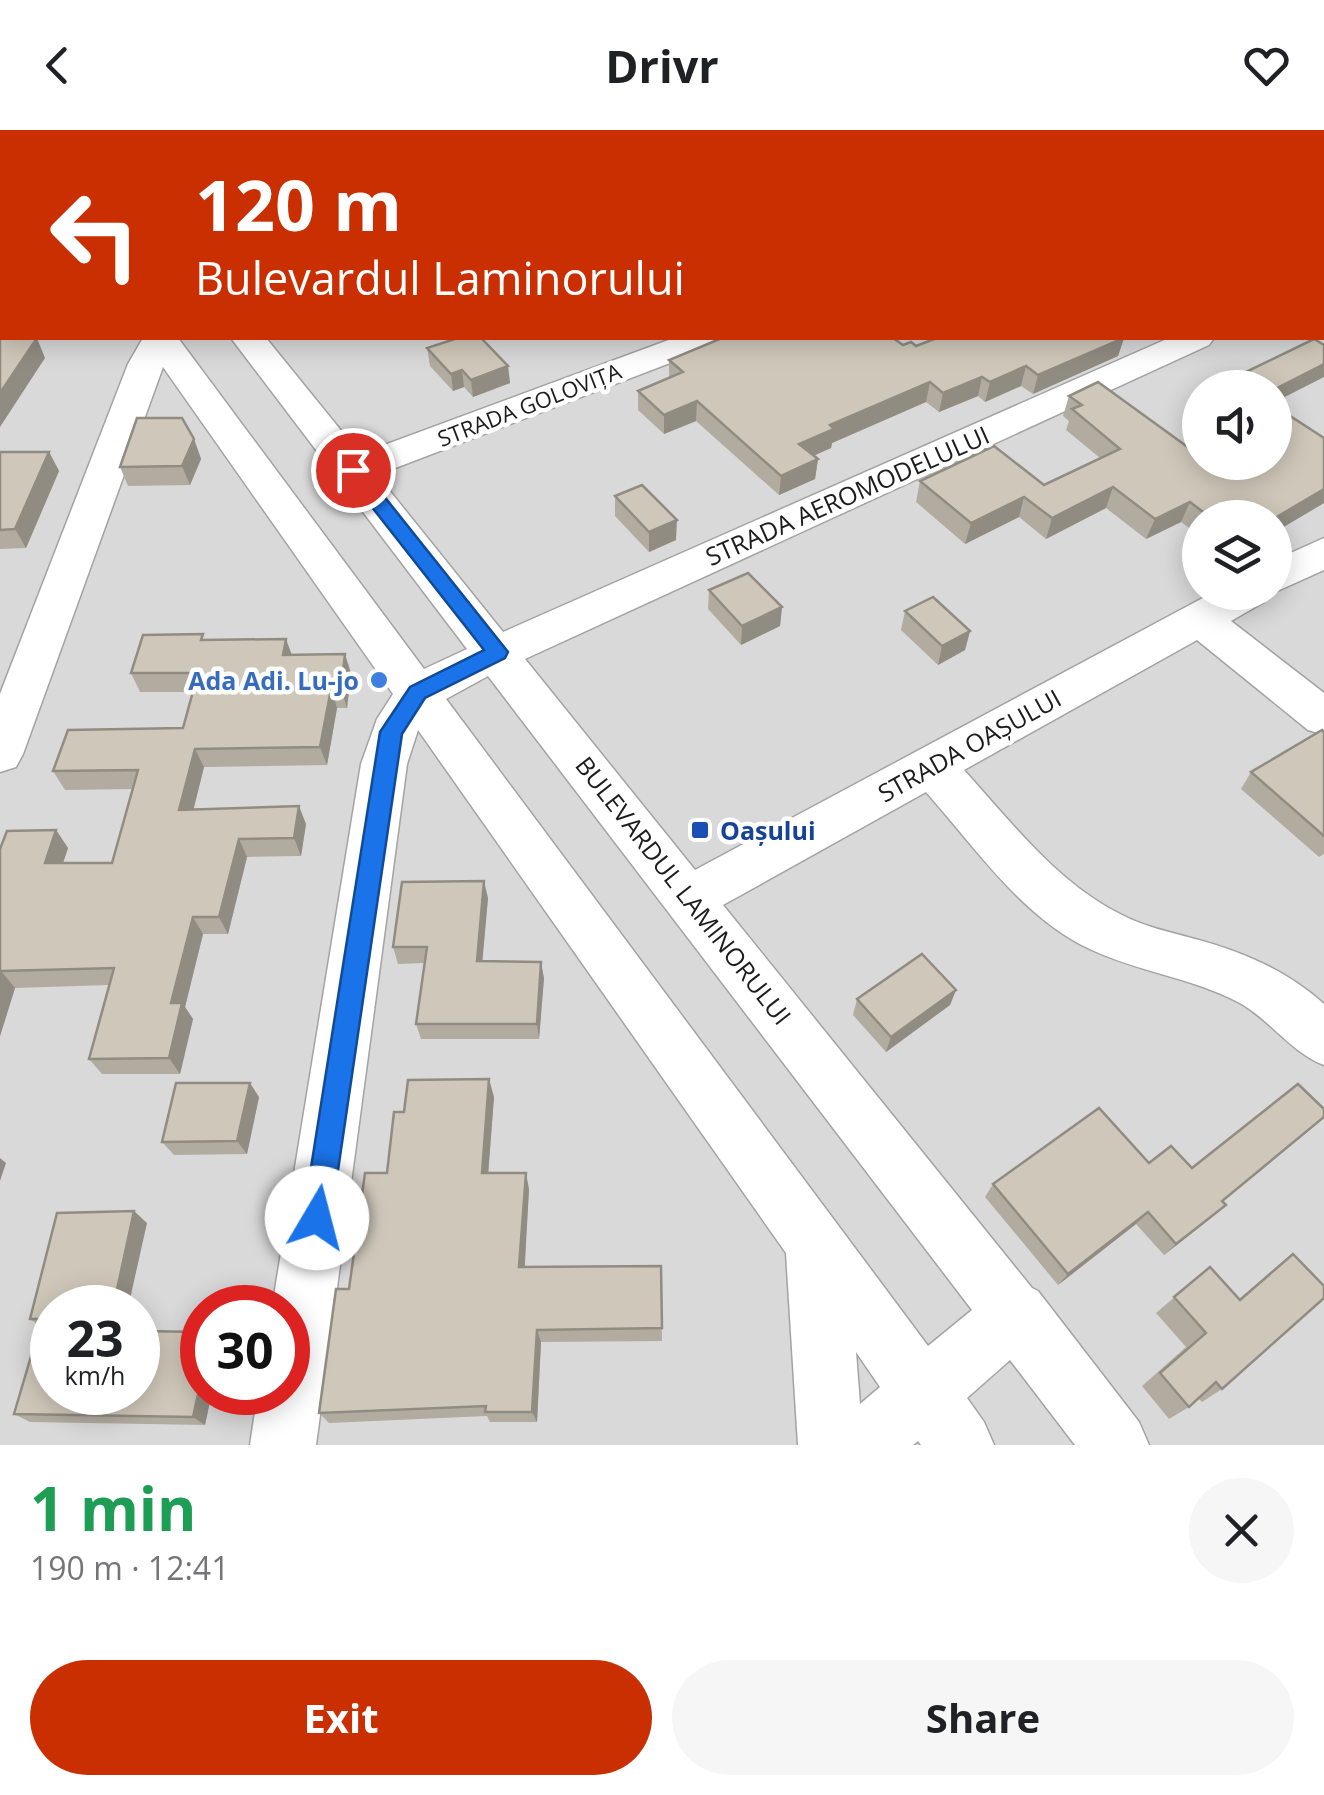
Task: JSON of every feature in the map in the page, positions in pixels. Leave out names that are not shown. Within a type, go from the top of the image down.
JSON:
[{"type":"street","points":[[0,754],[146,364],[160,340]]},
{"type":"street","points":[[162,340],[961,1445]]},
{"type":"street","name":"BULEVARDUL LAMINORULUI","points":[[250,340],[1116,1445]]},
{"type":"street","name":"STRADA GOLOVIȚA","points":[[353,470],[701,340]]},
{"type":"street","name":"STRADA AEROMODELULUI","points":[[418,693],[498,652],[1194,340]]},
{"type":"street","points":[[1292,569],[1324,552]]},
{"type":"street","name":"STRADA OAȘULUI","points":[[690,898],[1216,610]]},
{"type":"street","points":[[1200,619],[1324,718]]},
{"type":"street","points":[[283,1445],[384,764],[391,732],[418,693]]},
{"type":"street","points":[[932,766],[1048,890],[1085,921],[1128,944],[1224,972],[1260,987],[1324,1040]]},
{"type":"street","points":[[816,1249],[830,1445]]},
{"type":"street","points":[[862,1445],[1016,1314]]},
{"type":"shaded area","points":[[0,340],[1324,340],[1324,1445],[0,1445]]},
{"type":"building","points":[[0,340],[36,340],[0,393]]},
{"type":"building","points":[[452,340],[483,340],[508,366],[471,380],[462,370],[451,374],[427,348]]},
{"type":"building","points":[[717,340],[896,340],[916,346],[932,340],[1119,340],[1038,375],[1026,366],[990,382],[982,377],[943,393],[930,382],[830,425],[834,429],[799,444],[818,459],[781,476],[697,401],[664,415],[638,391],[683,372],[669,360]]},
{"type":"building","points":[[1312,340],[1324,345],[1324,364],[1292,380],[1292,370],[1250,370]]},
{"type":"building","points":[[1098,382],[1182,443],[1182,480],[1292,480],[1292,417],[1324,438],[1324,489],[1292,508],[1292,500],[1182,500],[1182,506],[1155,519],[1113,487],[1052,518],[1024,497],[971,523],[920,481],[994,446],[1044,485],[1120,449],[1072,409],[1082,405],[1069,396]]},
{"type":"building","points":[[137,418],[182,418],[194,439],[182,466],[120,467]]},
{"type":"building","points":[[0,452],[49,452],[15,529],[0,530]]},
{"type":"building","points":[[642,485],[677,520],[649,532],[615,496]]},
{"type":"building","points":[[748,573],[782,607],[742,626],[709,590]]},
{"type":"building","points":[[933,597],[970,631],[942,646],[905,611]]},
{"type":"building","points":[[203,634],[201,640],[286,639],[283,655],[345,654],[341,689],[331,689],[320,747],[195,749],[179,810],[299,806],[294,838],[239,839],[219,917],[193,917],[171,1003],[182,1003],[169,1058],[89,1059],[114,968],[0,974],[0,849],[7,831],[56,830],[45,863],[112,863],[138,770],[53,771],[68,730],[183,728],[198,673],[131,673],[143,635]]},
{"type":"building","points":[[1324,732],[1324,836],[1251,772]]},
{"type":"building","points":[[484,881],[477,961],[541,962],[537,1024],[416,1024],[427,947],[393,947],[402,882]]},
{"type":"building","points":[[922,954],[956,990],[891,1037],[857,999]]},
{"type":"building","points":[[489,1079],[482,1173],[526,1173],[519,1267],[661,1266],[662,1328],[537,1330],[532,1412],[485,1412],[486,1406],[319,1413],[336,1289],[349,1289],[365,1173],[387,1173],[394,1112],[404,1112],[408,1080]]},
{"type":"building","points":[[176,1083],[250,1083],[237,1141],[162,1142]]},
{"type":"building","points":[[1298,1084],[1324,1109],[1324,1117],[1176,1244],[1148,1212],[1068,1274],[993,1184],[1099,1108],[1149,1163],[1171,1146],[1192,1168]]},
{"type":"building","points":[[134,1211],[118,1285],[39,1285],[57,1213]]},
{"type":"building","points":[[1293,1254],[1324,1286],[1324,1298],[1222,1389],[1216,1382],[1189,1407],[1160,1373],[1206,1333],[1174,1297],[1210,1267],[1240,1300]]},
{"type":"building","points":[[160,1331],[180,1332],[180,1415],[193,1417],[74,1415],[160,1415]]},
{"type":"building","points":[[30,1360],[30,1414],[14,1414]]},
{"type":"place","name":"Ada Adi. Lu-jo","points":[[379,680]]},
{"type":"place","name":"Oașului","points":[[700,830]]},
{"type":"route","points":[[317,1218],[391,732],[418,693],[498,652],[353,470]]}]
